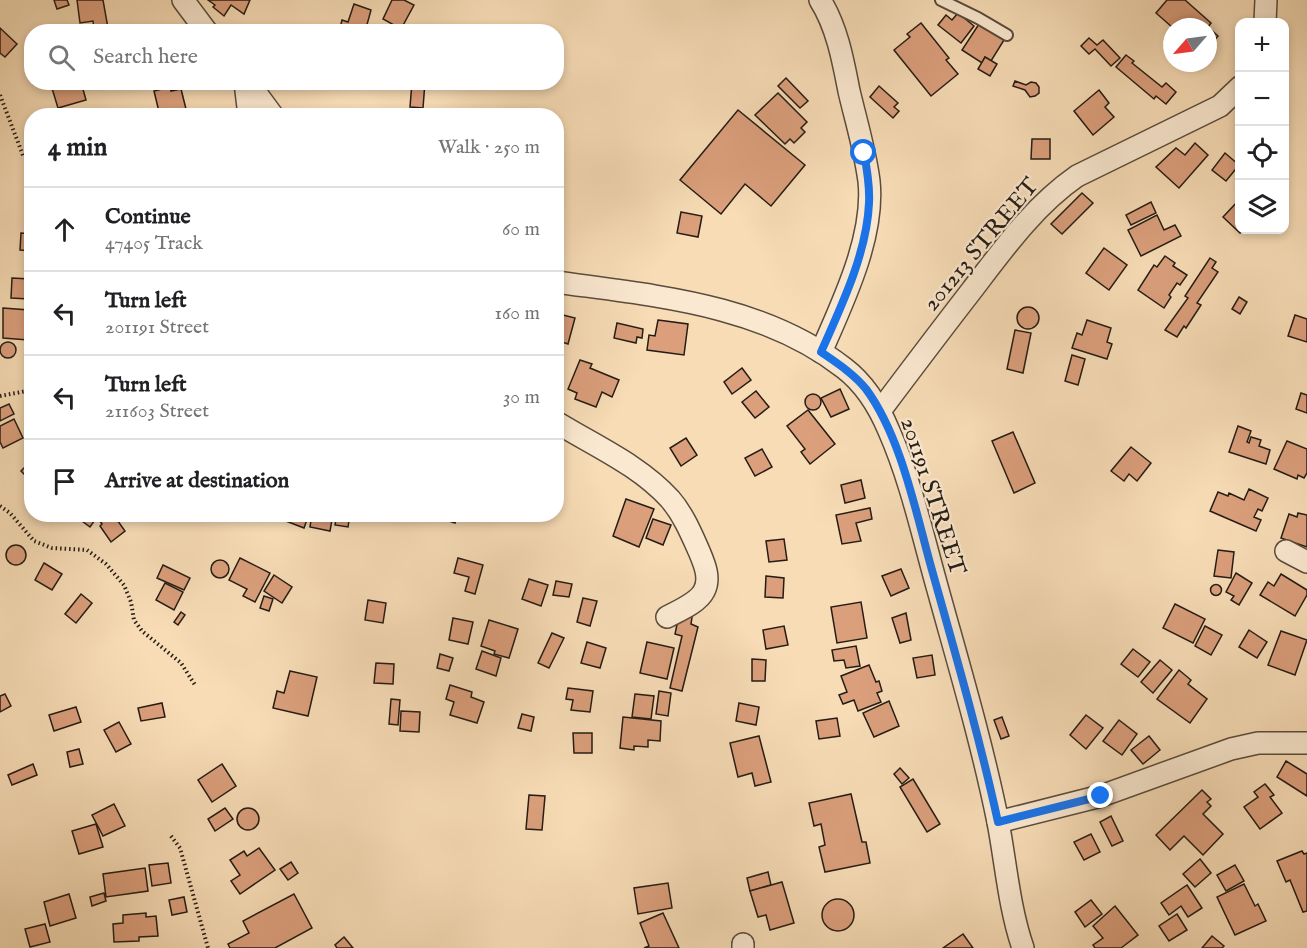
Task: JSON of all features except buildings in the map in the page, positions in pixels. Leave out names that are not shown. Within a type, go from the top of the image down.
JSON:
[{"type":"street","points":[[183,0],[201,24]]},
{"type":"street","points":[[820,0],[827,11],[844,61],[869,183],[867,220],[843,303],[821,352]]},
{"type":"street","points":[[1265,18],[1266,0]]},
{"type":"street","points":[[247,90],[248,108]]},
{"type":"street","points":[[252,90],[267,108]]},
{"type":"street","name":"201213 STREET","points":[[880,411],[1038,207],[1077,176],[1220,106],[1235,91]]},
{"type":"street","name":"201191 STREET","points":[[564,283],[680,299],[713,306],[775,327],[821,352],[845,369],[865,388],[890,431],[913,502],[978,736],[998,822],[1014,923],[1023,948]]},
{"type":"street","points":[[564,427],[643,474],[671,500],[689,528],[705,565],[707,579],[704,591],[697,599],[667,617]]},
{"type":"street","points":[[1286,551],[1307,562]]},
{"type":"street","points":[[998,822],[1101,796],[1231,749],[1258,743],[1307,743]]},
{"type":"lane","points":[[941,0],[1007,35]]},
{"type":"path","points":[[0,95],[24,158]]},
{"type":"path","points":[[0,396],[24,392]]},
{"type":"path","points":[[0,506],[10,513],[34,542],[52,549],[87,550],[106,564],[124,585],[131,602],[134,620],[142,631],[180,663],[195,685]]},
{"type":"path","points":[[171,836],[180,848],[208,948]]},
{"type":"route","points":[[864,153],[869,183],[867,220],[843,303],[821,352],[845,369],[865,388],[890,431],[913,502],[953,645],[984,758],[998,822],[1101,796]]}]
